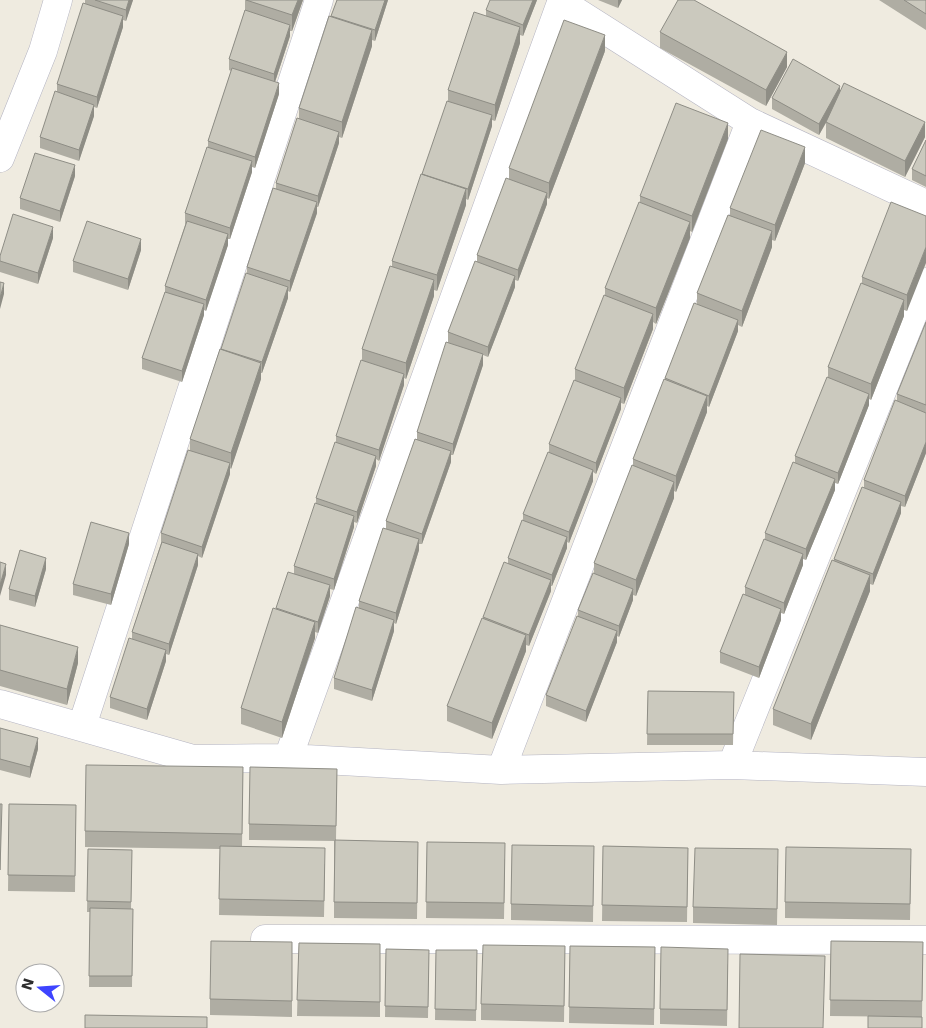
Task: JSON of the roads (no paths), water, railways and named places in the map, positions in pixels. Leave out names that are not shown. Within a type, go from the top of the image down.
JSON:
[{"type":"street","points":[[0,158],[43,50],[58,0]]},
{"type":"street","points":[[82,726],[319,0]]},
{"type":"street","points":[[288,758],[562,1],[750,122],[926,204]]},
{"type":"street","points":[[502,770],[750,122]]},
{"type":"street","points":[[732,766],[926,282]]},
{"type":"street","points":[[0,704],[193,759],[288,758],[502,770],[732,766],[926,772]]},
{"type":"street","points":[[265,939],[926,940]]}]
